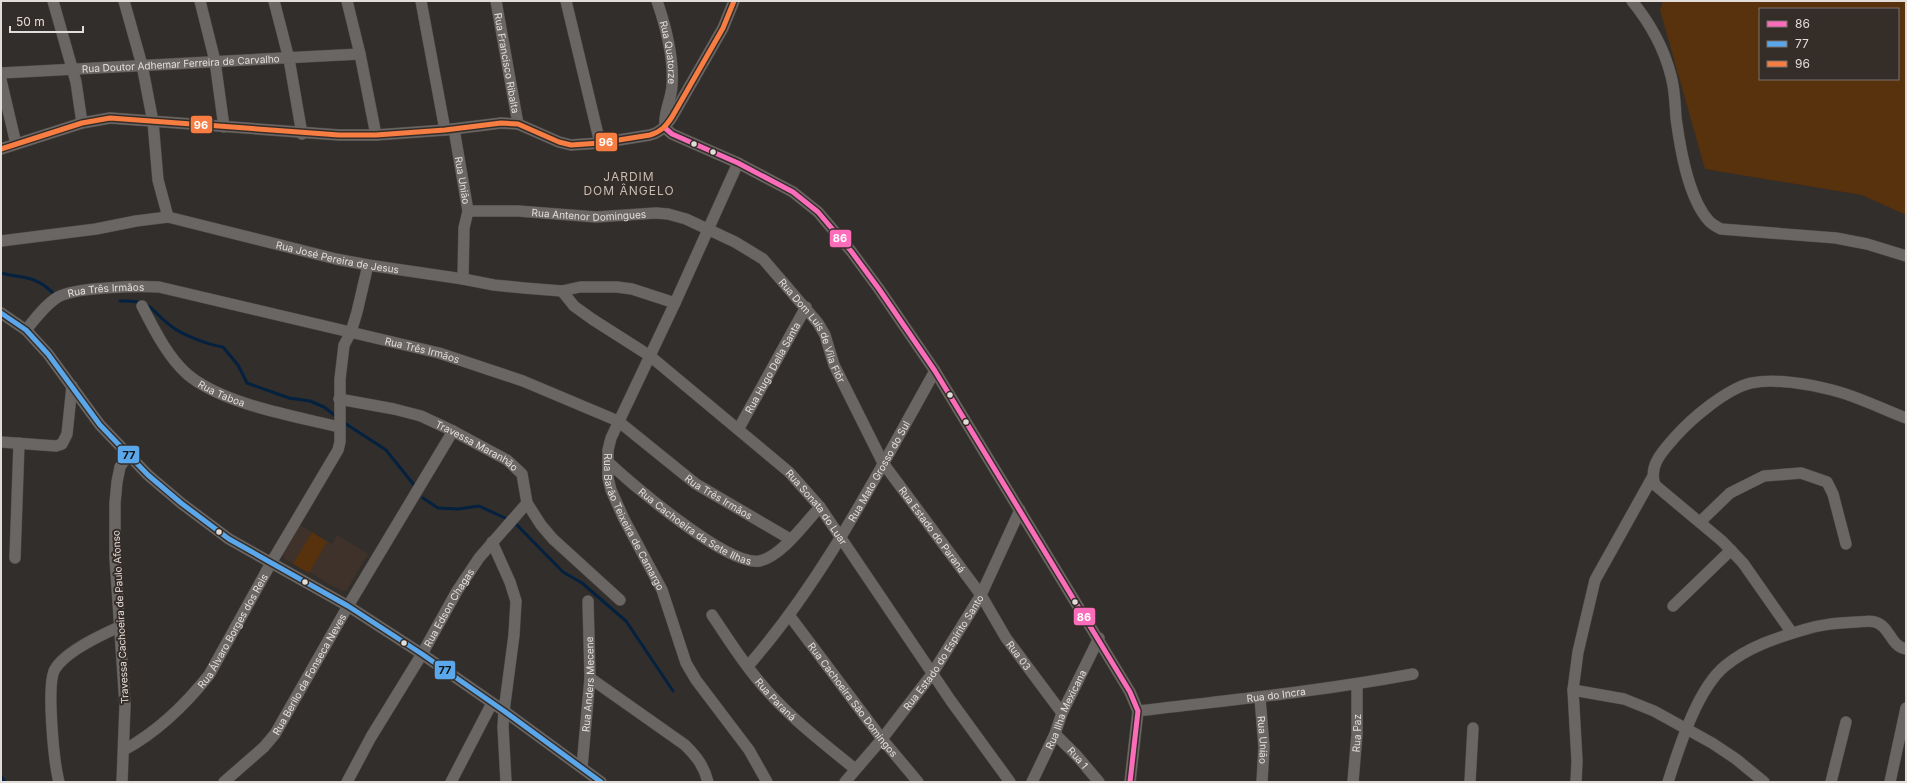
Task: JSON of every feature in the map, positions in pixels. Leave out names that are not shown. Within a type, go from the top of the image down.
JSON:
[{"type":"street","points":[[53,1],[73,68],[82,123]]},
{"type":"street","points":[[124,1],[142,65],[153,122],[158,180],[168,217]]},
{"type":"street","points":[[200,1],[214,61],[224,127]]},
{"type":"street","points":[[274,1],[289,59],[302,134]]},
{"type":"street","points":[[347,1],[360,54],[376,135]]},
{"type":"street","name":"Rua União","points":[[421,1],[468,211],[464,228],[463,279]]},
{"type":"street","name":"Rua Francisco Ribalta","points":[[496,1],[518,124]]},
{"type":"street","points":[[566,1],[600,143]]},
{"type":"street","name":"Rua Quatorze","points":[[658,1],[666,33],[672,68],[672,87],[664,119],[665,128]]},
{"type":"street","points":[[1,149],[82,123],[110,118],[302,134],[376,135],[501,123],[518,124],[559,142],[583,145],[657,133],[665,128],[723,28],[734,1]]},
{"type":"street","points":[[1632,1],[1650,26],[1667,63],[1674,90],[1680,145],[1688,179],[1695,200],[1709,222],[1721,229],[1836,238],[1867,244],[1906,256]]},
{"type":"street","name":"Rua Doutor Adhemar Ferreira de Carvalho","points":[[1,73],[214,61],[289,59],[360,54]]},
{"type":"street","points":[[1,80],[16,144]]},
{"type":"street","points":[[665,128],[672,134],[738,163],[793,192],[818,212],[851,250],[879,289],[935,371],[1099,638],[1130,692],[1138,711],[1130,782]]},
{"type":"street","name":"Rua Barão Teixeira de Camargo","points":[[738,163],[675,303],[618,421],[611,438],[608,478],[611,490],[624,519],[662,590],[686,662],[696,680],[748,750],[767,782]]},
{"type":"street","name":"Rua Antenor Domingues","points":[[468,211],[518,211],[596,217],[668,214],[686,219],[708,228]]},
{"type":"street","name":"Rua José Pereira de Jesus","points":[[1,241],[96,230],[136,221],[168,217],[336,259],[368,265],[494,285],[562,291],[580,287],[617,287],[632,289],[675,303]]},
{"type":"street","name":"Rua Dom Luís de Vila Flôr","points":[[708,228],[751,250],[763,259],[806,307],[825,335],[834,365],[883,463]]},
{"type":"street","points":[[339,401],[344,345],[351,332],[357,312],[368,265]]},
{"type":"street","name":"Rua Três Irmãos","points":[[26,330],[51,302],[67,293],[117,288],[159,287],[439,352],[523,381],[618,421],[696,484],[790,539]]},
{"type":"street","name":"Rua Sonata do Luar","points":[[562,291],[574,306],[650,356],[739,428],[789,472],[820,507],[932,674],[1010,782]]},
{"type":"street","name":"Rua Taboa","points":[[142,306],[156,332],[179,365],[201,383],[233,398],[260,407],[339,425]]},
{"type":"street","name":"Rua Hugo Della Santa","points":[[739,428],[806,307]]},
{"type":"street","points":[[1,313],[26,330],[48,354],[100,425],[148,475],[181,503],[229,539],[348,606],[422,654],[582,767],[597,781]]},
{"type":"street","name":"Rua Mato Grosso do Sul","points":[[748,666],[789,616],[841,537],[935,371]]},
{"type":"street","points":[[1576,782],[1577,761],[1573,690],[1578,652],[1595,580],[1652,478],[1656,460],[1682,430],[1696,416],[1735,389],[1750,383],[1770,381],[1833,390],[1906,418]]},
{"type":"street","points":[[1,442],[56,446],[62,444],[67,434],[72,386]]},
{"type":"street","name":"Rua Álvaro Borges dos Reis","points":[[124,750],[139,742],[155,729],[197,689],[209,675],[271,563],[338,450],[340,442],[339,401]]},
{"type":"street","name":"Travessa Maranhão","points":[[339,401],[421,416],[508,460],[517,468],[523,479],[527,503],[553,540],[620,600]]},
{"type":"street","name":"Rua Berilo da Fonseca Neves","points":[[224,782],[264,747],[275,734],[348,606],[453,431]]},
{"type":"street","points":[[15,558],[19,443]]},
{"type":"street","name":"Travessa Cachoeira de Paulo Afonso","points":[[122,782],[125,705],[115,558],[115,503],[120,467],[128,455]]},
{"type":"street","name":"Rua Cachoeira da Sete Ilhas","points":[[608,462],[669,512],[699,534],[738,557],[748,561],[763,559],[778,552],[820,507]]},
{"type":"street","name":"Rua Estado do Paraná","points":[[883,463],[981,595]]},
{"type":"street","points":[[1700,522],[1730,493],[1764,476],[1801,473],[1827,482],[1833,494],[1846,544]]},
{"type":"street","points":[[1652,478],[1655,485],[1731,550],[1752,574],[1792,633]]},
{"type":"street","name":"Rua Edson Chagas","points":[[347,782],[371,737],[422,654],[457,591],[492,542],[527,503]]},
{"type":"street","name":"Rua Estado do Espírito Santo","points":[[845,782],[882,739],[932,674],[981,595],[1020,510]]},
{"type":"street","points":[[492,542],[510,582],[516,601],[514,635],[508,667],[503,727],[506,782]]},
{"type":"street","points":[[1673,606],[1731,550]]},
{"type":"street","name":"Rua 03","points":[[981,595],[1006,638],[1062,713]]},
{"type":"street","name":"Rua Anders Mecene","points":[[582,767],[590,678],[588,601]]},
{"type":"street","name":"Rua Paraná","points":[[712,615],[757,679],[788,713],[855,769]]},
{"type":"street","name":"Rua Cachoeira São Domingos","points":[[789,616],[882,739],[918,782]]},
{"type":"street","points":[[1668,782],[1687,728],[1702,696],[1714,678],[1725,666],[1753,648],[1792,633],[1829,623],[1870,621],[1880,625],[1896,644],[1906,649]]},
{"type":"street","points":[[59,782],[55,762],[52,722],[53,674],[58,664],[88,642],[119,626]]},
{"type":"street","name":"Rua Ilha Mexicana","points":[[1032,782],[1055,734],[1062,713],[1099,638]]},
{"type":"street","name":"Rua do Incra","points":[[1138,711],[1260,698],[1357,684],[1413,674]]},
{"type":"street","points":[[590,678],[685,745],[696,756],[704,769],[708,782]]},
{"type":"street","name":"Rua Paz","points":[[1353,782],[1357,734],[1357,684]]},
{"type":"street","points":[[1573,690],[1624,699],[1654,711],[1687,728],[1736,759],[1757,780]]},
{"type":"street","name":"Rua União","points":[[1260,698],[1264,746],[1262,782]]},
{"type":"street","points":[[450,782],[492,703]]},
{"type":"street","points":[[1890,782],[1906,708]]},
{"type":"street","points":[[1831,782],[1846,722]]},
{"type":"street","points":[[1470,782],[1473,728]]},
{"type":"street","name":"Rua 1","points":[[1055,734],[1077,756],[1099,782]]},
{"type":"shaded area","points":[[1663,1],[1906,1],[1906,215],[1862,195],[1705,169],[1660,10]]},
{"type":"shaded area","points":[[300,525],[332,544],[337,535],[368,554],[347,590],[342,591],[285,559],[282,555]]},
{"type":"shaded area","points":[[312,532],[327,542],[309,573],[293,564]]},
{"type":"waterway","points":[[1,273],[35,281],[54,294]]},
{"type":"waterway","points":[[120,301],[131,301],[145,304],[171,326],[182,333],[203,342],[223,347],[238,365],[247,383],[289,398],[310,401],[324,407],[337,417]]},
{"type":"waterway","points":[[343,422],[386,450],[414,485]]},
{"type":"waterway","points":[[423,498],[438,508],[458,509],[479,506],[505,518]]},
{"type":"waterway","points":[[514,522],[563,572],[582,583],[626,621],[673,691]]},
{"type":"waterway","points":[[1,776],[5,782]]},
{"type":"transit line","name":"96","points":[[1,149],[82,123],[110,118],[339,135],[376,135],[445,130],[501,123],[518,124],[559,142],[571,145],[600,143],[650,135],[663,128],[672,117],[723,28],[734,1]]},
{"type":"transit line","name":"86","points":[[665,128],[672,134],[738,163],[793,192],[818,212],[851,251],[879,289],[935,371],[1130,692],[1138,711],[1130,782]]},
{"type":"transit line","name":"77","points":[[1,313],[26,330],[48,354],[100,425],[148,475],[181,503],[229,539],[348,606],[422,654],[504,711],[601,782]]},
{"type":"district","name":"JARDIM DOM ÂNGELO","points":[[629,183]]}]
